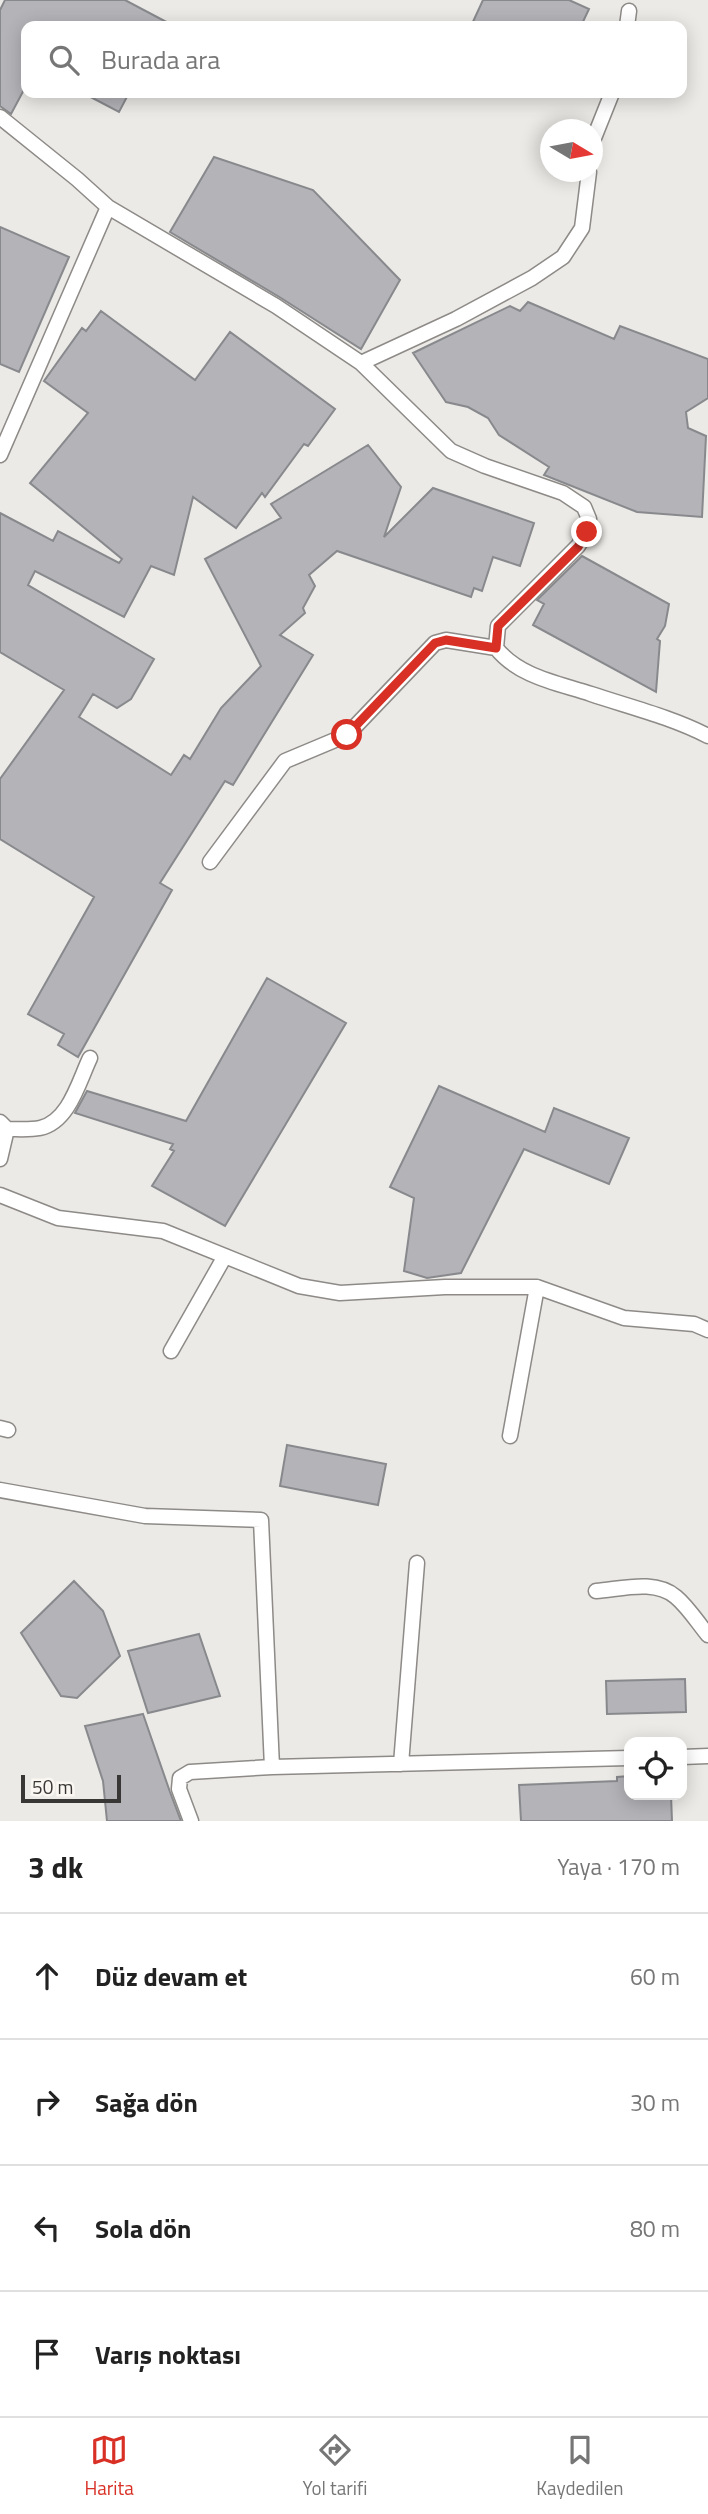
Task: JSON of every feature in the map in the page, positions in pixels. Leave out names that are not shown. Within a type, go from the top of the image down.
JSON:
[{"type":"street","points":[[628,21],[629,11]]},
{"type":"street","points":[[602,119],[610,98]]},
{"type":"street","points":[[0,117],[108,207],[276,306],[361,363],[451,451],[563,494],[584,507],[589,519],[587,532],[578,547],[498,626],[496,648]]},
{"type":"street","points":[[361,363],[456,319],[532,278],[564,257],[582,228],[588,182]]},
{"type":"street","points":[[0,455],[108,207]]},
{"type":"street","points":[[210,863],[285,761],[347,735],[435,643],[446,640],[496,648],[506,660],[530,674],[666,718],[708,736]]},
{"type":"street","points":[[0,1159],[4,1126],[40,1128],[59,1118],[90,1058]]},
{"type":"street","points":[[0,1195],[58,1218],[163,1231],[299,1286],[341,1293],[445,1287],[537,1287],[624,1318],[694,1324],[708,1329]]},
{"type":"street","points":[[171,1351],[225,1256]]},
{"type":"street","points":[[510,1436],[537,1287]]},
{"type":"street","points":[[0,1490],[145,1516],[261,1520],[272,1767]]},
{"type":"street","points":[[401,1764],[417,1563]]},
{"type":"street","points":[[596,1591],[649,1586],[667,1591],[677,1598],[708,1635]]},
{"type":"street","points":[[687,1757],[708,1756]]},
{"type":"street","points":[[191,1821],[179,1790],[180,1778],[190,1772],[272,1767],[624,1758]]},
{"type":"building","points":[[5,0],[125,0],[165,21],[21,21],[21,95],[11,114],[0,106],[0,10]]},
{"type":"building","points":[[483,0],[569,0],[589,9],[583,21],[473,21]]},
{"type":"building","points":[[92,98],[126,98],[119,112]]},
{"type":"building","points":[[214,157],[313,190],[400,280],[361,349],[170,232]]},
{"type":"building","points":[[0,227],[69,257],[19,372],[0,364]]},
{"type":"building","points":[[528,302],[614,339],[620,326],[708,359],[708,398],[686,412],[688,428],[706,436],[702,517],[637,512],[544,475],[549,467],[499,435],[488,418],[468,407],[446,402],[413,353],[510,306],[520,311]]},
{"type":"building","points":[[101,311],[195,380],[230,332],[335,409],[308,446],[304,444],[265,497],[262,493],[236,528],[193,497],[174,575],[151,566],[124,617],[35,571],[28,585],[154,659],[131,699],[117,708],[93,694],[79,717],[171,775],[184,755],[190,759],[221,708],[261,666],[205,559],[281,518],[271,504],[368,445],[401,487],[384,537],[433,488],[534,523],[520,566],[493,557],[482,591],[474,588],[471,597],[337,551],[309,575],[315,586],[303,608],[305,613],[280,635],[313,655],[233,785],[225,781],[160,883],[172,890],[78,1057],[58,1045],[64,1034],[28,1014],[94,897],[0,839],[0,779],[64,690],[0,652],[0,513],[53,541],[58,531],[119,563],[122,559],[30,483],[88,413],[44,381],[82,328],[86,331]]},
{"type":"building","points":[[582,556],[669,604],[665,626],[657,639],[660,641],[656,692],[533,625],[544,604],[537,600]]},
{"type":"building","points":[[267,978],[346,1023],[225,1226],[152,1186],[174,1151],[170,1149],[173,1144],[75,1113],[87,1091],[186,1121]]},
{"type":"building","points":[[439,1086],[545,1132],[554,1108],[629,1138],[609,1184],[524,1149],[461,1273],[427,1278],[404,1271],[414,1198],[390,1187]]},
{"type":"building","points":[[287,1445],[386,1464],[378,1505],[280,1486]]},
{"type":"building","points":[[74,1581],[103,1611],[120,1656],[77,1698],[61,1696],[21,1633]]},
{"type":"building","points":[[199,1634],[220,1696],[148,1713],[128,1651]]},
{"type":"building","points":[[685,1679],[686,1712],[607,1714],[606,1681]]},
{"type":"building","points":[[143,1714],[181,1821],[107,1821],[103,1781],[85,1726]]},
{"type":"building","points":[[624,1776],[624,1800],[671,1800],[672,1821],[521,1821],[519,1785],[617,1781],[617,1777]]},
{"type":"route","points":[[347,735],[435,643],[446,640],[496,648],[498,626],[578,547],[587,532]]}]
